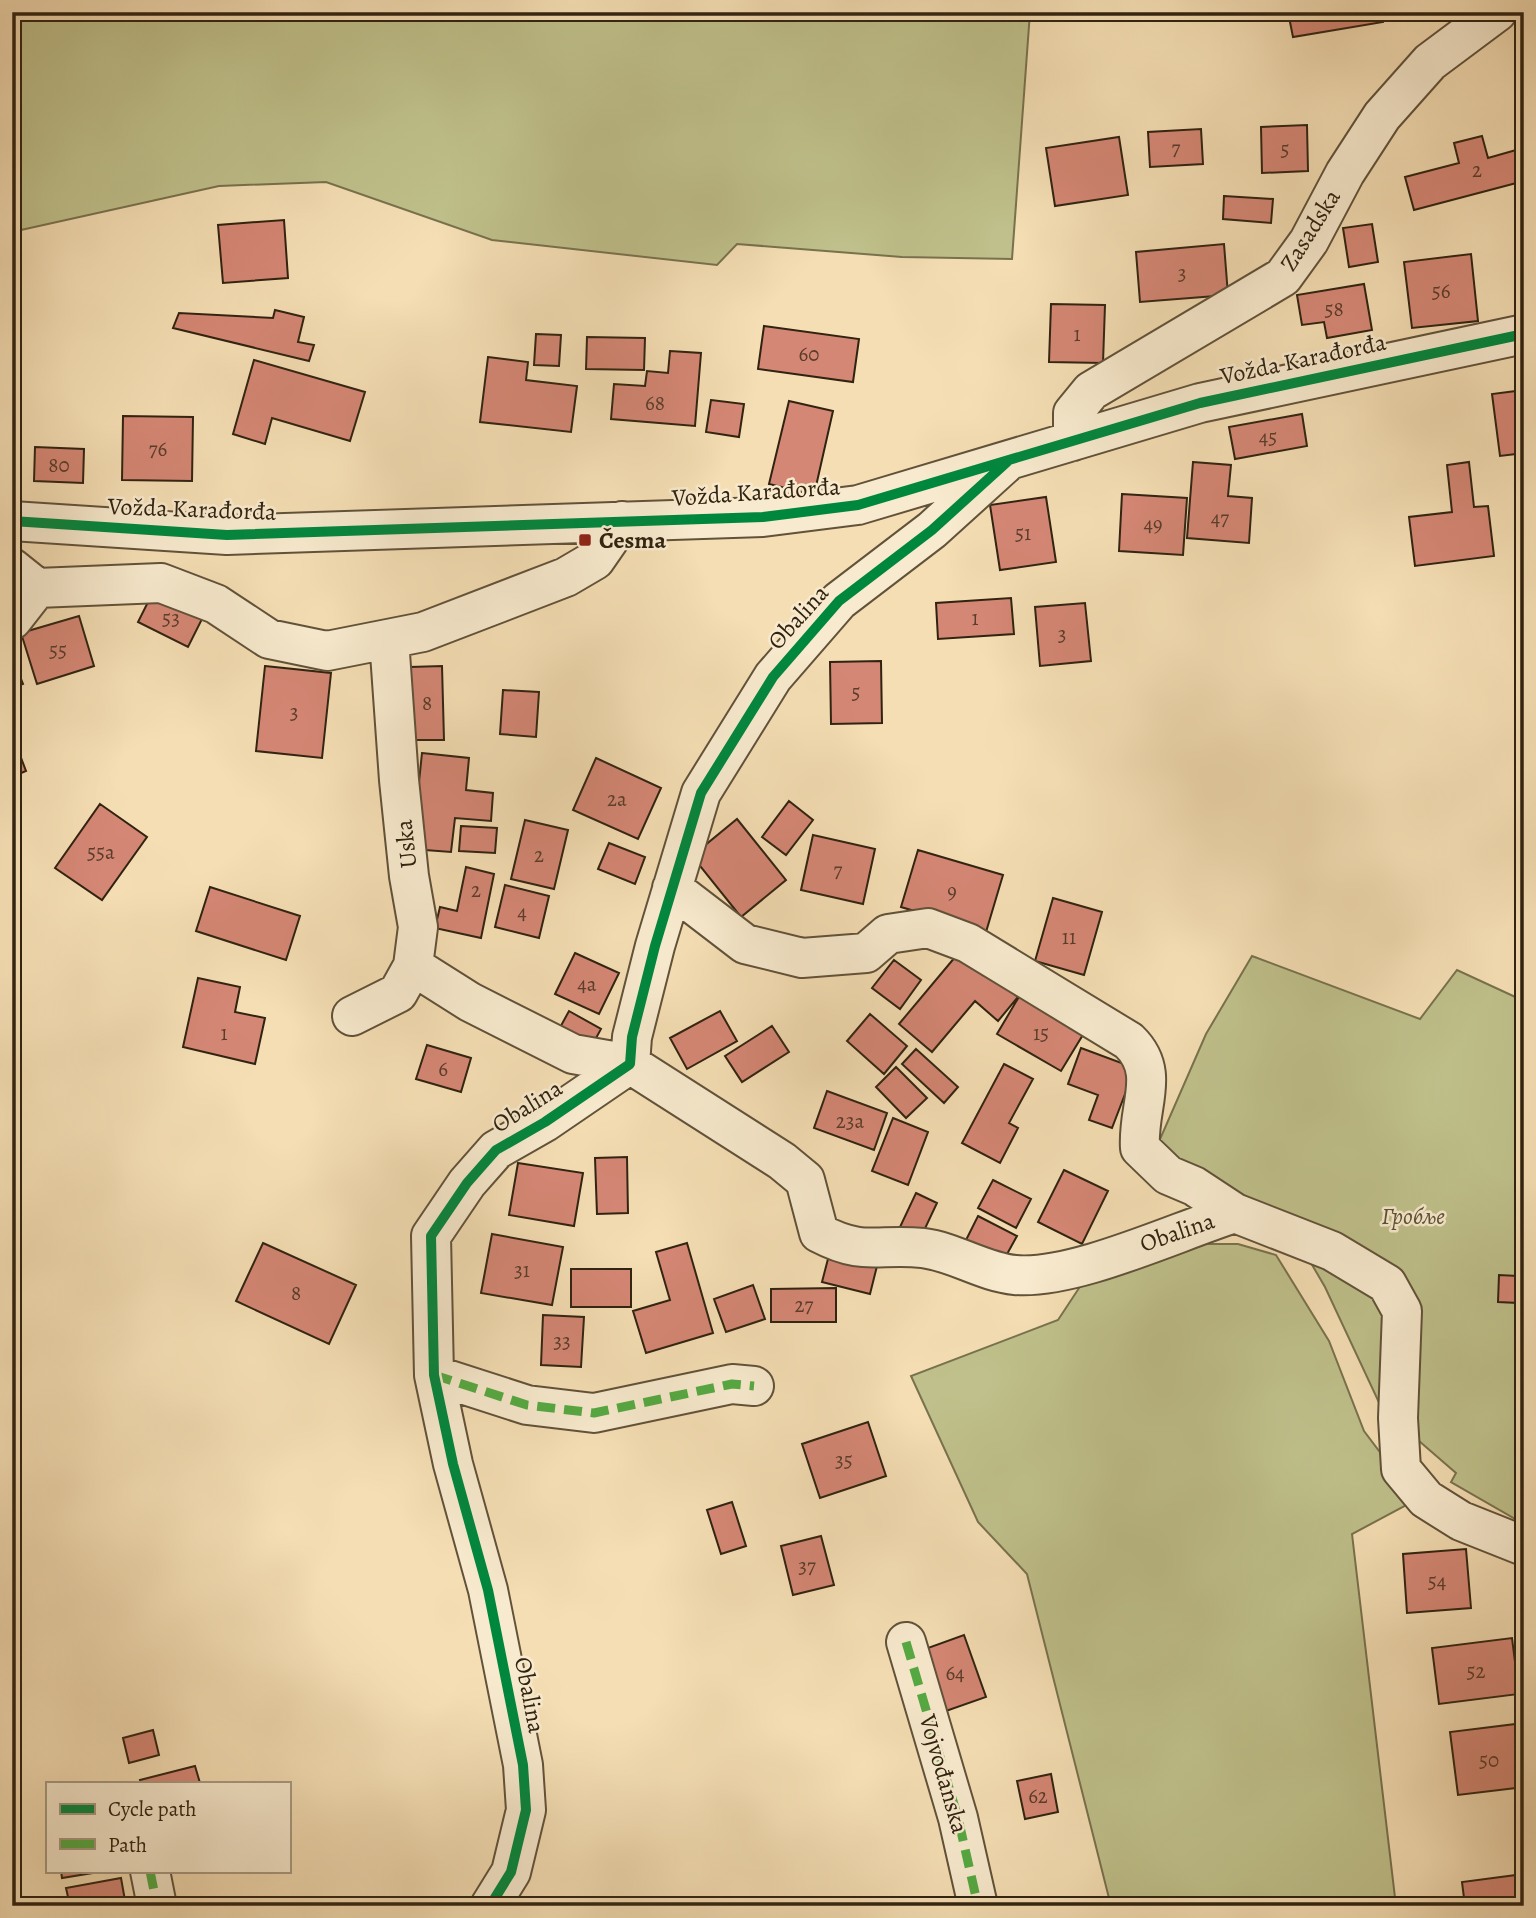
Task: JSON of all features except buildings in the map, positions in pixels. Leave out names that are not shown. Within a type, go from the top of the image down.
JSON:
[{"type":"street","name":"Zasadska","points":[[1073,441],[1073,413],[1091,391],[1283,277],[1309,241],[1345,173],[1382,116],[1430,62],[1497,12]]},
{"type":"street","name":"Vožda Karađorđa","points":[[12,521],[227,535],[762,517],[858,505],[1200,402],[1524,334]]},
{"type":"street","name":"Obalina","points":[[630,1064],[632,1037],[701,793],[773,677],[796,647],[839,601],[932,530],[1007,462]]},
{"type":"street","points":[[12,620],[25,578],[161,583],[216,604],[269,639],[327,650],[423,632],[566,577],[595,560],[622,521]]},
{"type":"street","name":"Uska","points":[[352,1016],[398,993],[413,966],[418,927],[401,807],[388,639]]},
{"type":"street","name":"Obalina","points":[[673,888],[745,944],[803,958],[866,953],[888,934],[928,928],[968,943],[1129,1041],[1142,1054],[1148,1073],[1138,1124],[1140,1148],[1168,1175],[1194,1186],[1235,1213]]},
{"type":"street","points":[[413,966],[470,1002],[573,1054],[630,1064]]},
{"type":"street","name":"Obalina","points":[[630,1064],[782,1161],[805,1180],[819,1233],[843,1245],[872,1250],[922,1248],[957,1255],[1013,1275],[1057,1274],[1235,1213]]},
{"type":"street","name":"Obalina","points":[[490,1906],[511,1872],[526,1810],[523,1765],[488,1590],[453,1464],[435,1375],[431,1236],[467,1183],[496,1150],[545,1122],[630,1064]]},
{"type":"street","points":[[1235,1213],[1332,1251],[1387,1284],[1402,1311],[1398,1418],[1401,1469],[1426,1499],[1461,1521],[1524,1546]]},
{"type":"street","points":[[435,1375],[527,1405],[594,1413],[732,1384],[754,1386]]},
{"type":"street","name":"Vojvođanska","points":[[906,1642],[958,1818],[978,1906]]},
{"type":"street","points":[[150,1872],[158,1906]]},
{"type":"green space","points":[[12,12],[1030,12],[1012,259],[902,257],[737,244],[717,265],[492,240],[326,182],[219,186],[12,232]]},
{"type":"green space","name":"Гробље","points":[[1252,956],[1420,1019],[1457,970],[1524,1001],[1524,1524],[1451,1482],[1456,1473],[1382,1409],[1325,1287],[1280,1210],[1250,1204],[1157,1146],[1206,1034]]},
{"type":"green space","points":[[1186,1244],[1238,1244],[1276,1255],[1329,1341],[1364,1431],[1416,1500],[1352,1534],[1396,1906],[1111,1906],[1027,1574],[978,1522],[911,1376],[1058,1320],[1085,1279]]},
{"type":"marked path","points":[[434,1375],[527,1405],[594,1413],[732,1384],[754,1386]]},
{"type":"marked path","points":[[906,1642],[958,1818],[978,1906]]},
{"type":"marked path","points":[[150,1872],[157,1906]]},
{"type":"cycle path","points":[[12,521],[227,535],[763,517],[858,505],[1200,403],[1524,334]]},
{"type":"cycle path","points":[[490,1906],[511,1872],[526,1810],[523,1765],[488,1590],[453,1464],[434,1375],[431,1236],[467,1183],[496,1150],[545,1122],[630,1064],[632,1037],[655,946],[701,793],[773,677],[839,601],[932,530],[1007,462]]},
{"type":"place","name":"Česma","points":[[585,540]]}]
